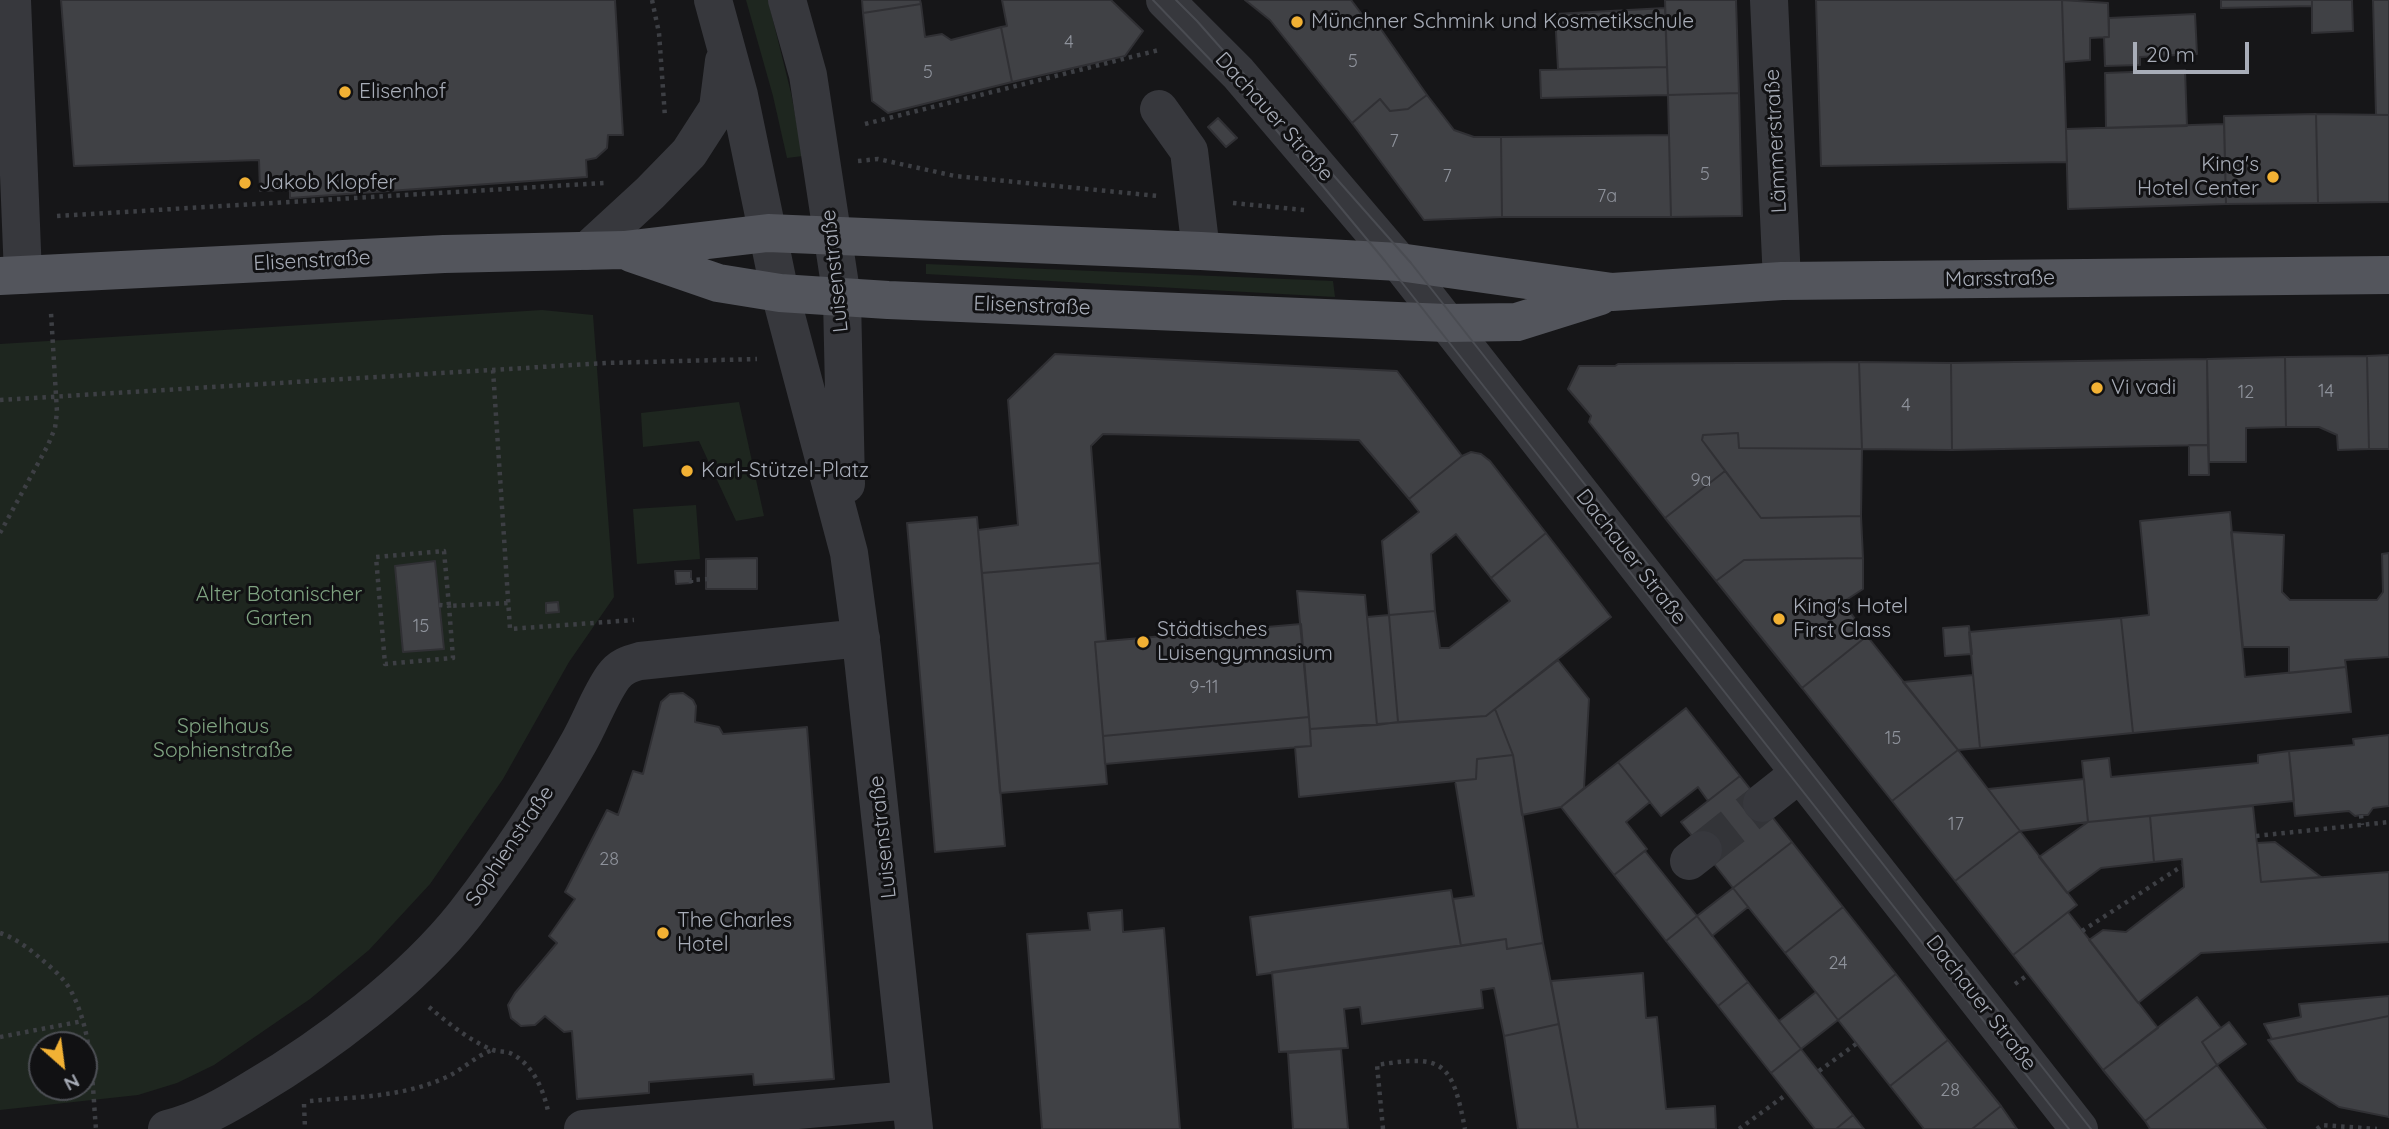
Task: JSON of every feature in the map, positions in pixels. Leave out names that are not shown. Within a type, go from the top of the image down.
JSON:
[{"type":"main road","name":"Elisenstraße","points":[[24,275],[430,255],[624,250],[768,233],[1399,262]]},
{"type":"main road","name":"Elisenstraße","points":[[624,250],[718,284],[780,293],[842,298],[1446,323]]},
{"type":"main road","name":"Marsstraße","points":[[1399,262],[1612,292],[1782,281],[2389,275]]},
{"type":"main road","name":"Marsstraße","points":[[1446,323],[1517,322],[1612,292]]},
{"type":"street","points":[[12,0],[24,275]]},
{"type":"street","name":"Luisenstraße","points":[[713,0],[739,95],[780,293],[848,545]]},
{"type":"street","name":"Luisenstraße","points":[[787,0],[808,75],[842,298],[848,545],[861,638],[913,1114]]},
{"type":"street","name":"Dachauer Straße","points":[[1165,0],[1238,73],[1399,262],[2079,1129]]},
{"type":"street","name":"Lämmerstraße","points":[[1769,0],[1782,281]]},
{"type":"street","name":"Luisenstraße","points":[[587,251],[689,153],[719,108],[725,45]]},
{"type":"street","points":[[1159,108],[1189,151],[1201,251]]},
{"type":"street","name":"Sophienstraße","points":[[167,1129],[180,1126],[228,1104],[282,1072],[400,980],[432,950],[464,915],[525,828],[578,744],[613,677],[623,667],[652,660],[861,638]]},
{"type":"street","points":[[1762,803],[1800,773]]},
{"type":"street","points":[[566,1124],[913,1114]]},
{"type":"path","points":[[652,0],[659,33],[665,121]]},
{"type":"path","points":[[865,124],[1165,49]]},
{"type":"path","points":[[0,533],[48,445],[55,428],[57,412],[56,397],[24,275]]},
{"type":"path","points":[[0,400],[492,370],[718,359],[797,359]]},
{"type":"path","points":[[492,370],[510,629]]},
{"type":"path","points":[[444,551],[449,606],[453,658],[385,664],[376,556],[444,551]]},
{"type":"path","points":[[691,582],[709,579]]},
{"type":"path","points":[[439,605],[508,603]]},
{"type":"path","points":[[2361,816],[2362,825]]},
{"type":"path","points":[[2256,836],[2389,822]]},
{"type":"path","points":[[2082,931],[2182,866]]},
{"type":"path","points":[[0,933],[32,951],[69,988],[87,1038],[96,1129]]},
{"type":"path","points":[[400,980],[451,1025],[494,1050],[508,1052],[524,1062],[537,1080],[545,1099],[566,1124]]},
{"type":"path","points":[[0,1037],[83,1021]]},
{"type":"path","points":[[1819,1071],[1856,1044]]},
{"type":"path","points":[[303,1102],[409,1091],[445,1078],[482,1054],[494,1050]]},
{"type":"path","points":[[1383,1129],[1377,1065],[1410,1059],[1430,1061],[1445,1070],[1459,1094],[1465,1129]]},
{"type":"path","points":[[1739,1129],[1787,1094]]},
{"type":"path","points":[[2317,1129],[2322,1125],[2377,1129]]},
{"type":"green space","points":[[746,0],[768,0],[803,156],[787,158]]},
{"type":"green space","points":[[926,264],[1333,281],[1335,297],[926,274]]},
{"type":"green space","name":"Alter Botanischer Garten","points":[[542,310],[593,315],[614,597],[569,662],[503,779],[430,884],[369,950],[310,999],[214,1065],[177,1083],[138,1095],[98,1099],[98,1031],[28,1031],[28,1101],[83,1101],[0,1110],[0,344]]},
{"type":"green space","points":[[739,402],[764,516],[736,521],[699,441],[643,447],[641,413]]},
{"type":"green space","points":[[696,505],[700,559],[637,564],[633,509]]},
{"type":"building","name":"Elisenhof","points":[[61,0],[615,0],[623,135],[608,135],[607,148],[596,158],[586,160],[587,177],[290,198],[290,190],[260,191],[259,160],[74,166]]},
{"type":"building","points":[[862,0],[920,0],[921,4],[863,13]]},
{"type":"building","points":[[1002,0],[1111,0],[1143,31],[1125,56],[1012,82],[1001,27],[1007,26]]},
{"type":"building","points":[[1245,0],[1351,0],[1373,29],[1378,25],[1427,95],[1408,109],[1390,111],[1380,99],[1352,123],[1270,20]]},
{"type":"building","points":[[1665,0],[1736,0],[1739,93],[1668,95]]},
{"type":"building","points":[[1816,0],[2062,0],[2067,162],[1821,166]]},
{"type":"building","points":[[2062,0],[2108,3],[2109,37],[2090,38],[2090,60],[2064,62]]},
{"type":"building","points":[[2221,0],[2312,0],[2312,6],[2221,8]]},
{"type":"building","points":[[2312,0],[2352,0],[2353,31],[2312,33]]},
{"type":"building","points":[[2373,0],[2389,0],[2389,115],[2376,115]]},
{"type":"building","points":[[921,4],[925,37],[942,34],[951,40],[1001,27],[1012,82],[888,113],[872,101],[863,13]]},
{"type":"building","points":[[1665,8],[1667,67],[1558,69],[1555,14]]},
{"type":"building","points":[[2195,14],[2197,54],[2140,57],[2140,65],[2105,66],[2104,37],[2109,37],[2109,18]]},
{"type":"building","points":[[1667,67],[1668,95],[1541,98],[1540,70]]},
{"type":"building","points":[[2185,70],[2187,126],[2106,128],[2105,73]]},
{"type":"building","points":[[1739,93],[1742,216],[1671,217],[1668,95]]},
{"type":"building","points":[[1427,95],[1454,130],[1474,137],[1501,137],[1502,217],[1424,220],[1352,123],[1380,99],[1390,111],[1408,109]]},
{"type":"building","points":[[2316,114],[2318,203],[2226,204],[2224,116]]},
{"type":"building","points":[[2316,114],[2389,115],[2389,202],[2318,203]]},
{"type":"building","points":[[1218,118],[1237,138],[1226,147],[1208,127]]},
{"type":"building","points":[[2224,124],[2226,204],[2068,209],[2066,129]]},
{"type":"building","points":[[1669,135],[1671,217],[1502,217],[1501,137]]},
{"type":"building","points":[[1055,354],[1397,371],[1462,456],[1409,499],[1359,440],[1103,434],[1091,446],[1100,563],[982,573],[978,530],[1018,525],[1008,400]]},
{"type":"building","points":[[2389,355],[2389,449],[2369,449],[2367,356]]},
{"type":"building","points":[[2367,356],[2369,449],[2338,450],[2337,435],[2319,427],[2286,427],[2285,357]]},
{"type":"building","points":[[2285,357],[2286,427],[2246,428],[2246,462],[2209,462],[2207,359]]},
{"type":"building","points":[[2207,359],[2208,445],[1952,450],[1951,363]]},
{"type":"building","points":[[1859,362],[1951,363],[1952,450],[1862,449]]},
{"type":"building","points":[[1859,362],[1862,449],[1739,448],[1738,433],[1703,435],[1702,440],[1725,471],[1665,518],[1589,422],[1591,416],[1568,389],[1579,366]]},
{"type":"building","points":[[1738,433],[1739,448],[1862,449],[1861,516],[1761,518],[1702,440],[1703,435]]},
{"type":"building","points":[[2189,445],[2208,445],[2209,475],[2189,475]]},
{"type":"building","points":[[1471,452],[1481,454],[1490,461],[1546,533],[1491,578],[1456,534],[1431,554],[1435,611],[1389,615],[1382,541],[1419,512],[1409,499],[1462,456]]},
{"type":"building","points":[[1725,471],[1761,518],[1861,516],[1863,558],[1744,560],[1716,581],[1665,518]]},
{"type":"building","points":[[2230,512],[2245,677],[2346,667],[2351,712],[2133,733],[2121,618],[2149,615],[2140,521]]},
{"type":"building","points":[[977,517],[1005,846],[935,852],[907,523]]},
{"type":"building","points":[[2231,532],[2284,535],[2282,592],[2290,600],[2377,600],[2383,592],[2382,554],[2389,553],[2389,657],[2345,660],[2346,667],[2289,673],[2289,647],[2243,647]]},
{"type":"building","points":[[1546,533],[1611,617],[1486,716],[1398,722],[1389,615],[1435,611],[1440,648],[1449,648],[1510,601],[1491,578]]},
{"type":"building","points":[[757,558],[757,589],[706,589],[706,559]]},
{"type":"building","points":[[1863,558],[1863,589],[1843,602],[1867,636],[1802,688],[1716,581],[1744,560]]},
{"type":"building","points":[[435,561],[444,649],[403,652],[395,566]]},
{"type":"building","points":[[1100,563],[1106,641],[1095,642],[1107,784],[1000,793],[982,573]]},
{"type":"building","points":[[675,571],[691,571],[691,583],[676,584]]},
{"type":"building","points":[[1297,591],[1365,595],[1377,725],[1310,729]]},
{"type":"building","points":[[558,602],[559,612],[546,613],[546,603]]},
{"type":"building","points":[[1389,615],[1398,722],[1377,725],[1367,617]]},
{"type":"building","points":[[2121,618],[2133,733],[1980,748],[1969,632]]},
{"type":"building","points":[[1301,624],[1309,717],[1103,736],[1095,642]]},
{"type":"building","points":[[1969,626],[1972,654],[1945,656],[1943,628]]},
{"type":"building","points":[[1867,636],[1958,750],[1892,801],[1802,688]]},
{"type":"building","points":[[1558,660],[1589,699],[1584,788],[1561,807],[1522,815],[1513,755],[1495,709]]},
{"type":"building","points":[[1973,675],[1980,748],[1958,750],[1903,682]]},
{"type":"building","points":[[683,693],[693,700],[696,706],[695,722],[719,727],[723,734],[807,727],[834,1079],[754,1085],[753,1074],[649,1082],[649,1093],[577,1099],[572,1031],[564,1032],[545,1016],[535,1025],[521,1026],[511,1018],[508,1005],[557,943],[549,936],[575,899],[565,892],[607,810],[618,815],[633,771],[643,774],[661,702],[670,694]]},
{"type":"building","points":[[1686,708],[1740,776],[1708,801],[1698,787],[1661,816],[1618,762]]},
{"type":"building","points":[[1495,709],[1513,755],[1477,759],[1476,779],[1299,797],[1295,747],[1311,746],[1310,729],[1486,716]]},
{"type":"building","points":[[1309,717],[1311,746],[1105,764],[1103,736]]},
{"type":"building","points":[[2389,735],[2389,806],[2373,808],[2368,815],[2355,816],[2349,811],[2295,816],[2289,751],[2354,745],[2353,739]]},
{"type":"building","points":[[1958,750],[2020,831],[1955,881],[1892,801]]},
{"type":"building","points":[[2289,751],[2294,801],[2088,822],[2082,761],[2109,758],[2111,777],[2258,763],[2258,755]]},
{"type":"building","points":[[1513,755],[1543,943],[1507,949],[1506,939],[1461,946],[1453,899],[1474,896],[1455,781],[1476,779],[1477,759]]},
{"type":"building","points":[[1618,762],[1650,802],[1626,822],[1647,849],[1614,875],[1561,807]]},
{"type":"building","points":[[1740,776],[1792,842],[1733,888],[1681,822]]},
{"type":"building","points":[[2084,779],[2088,822],[2020,831],[1988,789]]},
{"type":"building","points":[[2253,806],[2261,882],[2389,872],[2389,942],[2201,953],[2138,1003],[2089,940],[2103,930],[2126,932],[2184,887],[2182,859],[2154,862],[2150,816]]},
{"type":"building","points":[[2150,816],[2154,862],[2101,868],[2067,893],[2039,857],[2088,822]]},
{"type":"building","points":[[2020,831],[2077,905],[2013,955],[1955,881]]},
{"type":"building","points":[[1792,842],[1843,907],[1785,953],[1733,888]]},
{"type":"building","points":[[2275,842],[2321,877],[2261,882],[2257,843]]},
{"type":"building","points":[[1645,851],[1697,916],[1666,941],[1614,875]]},
{"type":"building","points":[[1733,888],[1748,907],[1712,936],[1697,916]]},
{"type":"building","points":[[1451,890],[1461,946],[1257,975],[1250,917]]},
{"type":"building","points":[[1843,907],[1896,974],[1838,1020],[1785,953]]},
{"type":"building","points":[[1122,910],[1123,932],[1164,928],[1180,1129],[1042,1129],[1027,934],[1090,930],[1088,913]]},
{"type":"building","points":[[2068,912],[2158,1028],[2103,1070],[2013,955]]},
{"type":"building","points":[[1697,916],[1748,982],[1718,1006],[1666,941]]},
{"type":"building","points":[[1506,939],[1507,949],[1543,943],[1559,1024],[1504,1036],[1494,988],[1481,990],[1483,1008],[1362,1024],[1360,1007],[1344,1009],[1348,1048],[1279,1052],[1272,972]]},
{"type":"building","points":[[1643,973],[1646,1018],[1657,1017],[1666,1109],[1715,1106],[1716,1129],[1578,1129],[1551,981]]},
{"type":"building","points":[[1896,974],[1948,1040],[1890,1086],[1838,1020]]},
{"type":"building","points":[[1748,982],[1801,1049],[1771,1073],[1718,1006]]},
{"type":"building","points":[[1816,992],[1838,1020],[1801,1049],[1779,1021]]},
{"type":"building","points":[[2389,996],[2389,1016],[2272,1039],[2264,1024],[2301,1017],[2299,1004]]},
{"type":"building","points":[[2197,997],[2221,1028],[2202,1042],[2217,1065],[2145,1121],[2103,1070]]},
{"type":"building","points":[[2389,1016],[2389,1117],[2339,1107],[2298,1081],[2268,1040]]},
{"type":"building","points":[[2229,1022],[2246,1044],[2217,1065],[2202,1042]]},
{"type":"building","points":[[1559,1024],[1578,1129],[1518,1129],[1504,1036]]},
{"type":"building","points":[[1948,1040],[2001,1106],[1972,1129],[1924,1129],[1890,1086]]},
{"type":"building","points":[[1341,1049],[1348,1129],[1293,1129],[1288,1053]]},
{"type":"building","points":[[1801,1049],[1853,1115],[1836,1129],[1815,1129],[1771,1073]]},
{"type":"building","points":[[2217,1065],[2266,1129],[2150,1129],[2145,1121]]},
{"type":"building","points":[[2001,1106],[2017,1129],[1972,1129]]},
{"type":"building","points":[[1853,1115],[1864,1129],[1836,1129]]},
{"type":"tunnel","points":[[1703,850],[1762,803]]},
{"type":"tram line","points":[[1153,0],[1268,120],[1385,261],[2069,1129]]},
{"type":"tram line","points":[[1176,0],[1411,263],[2091,1129]]},
{"type":"place","name":"Münchner Schmink und Kosmetikschule","points":[[1297,22]]},
{"type":"place","name":"Elisenhof","points":[[345,92]]},
{"type":"place","name":"King's Hotel Center","points":[[2273,177]]},
{"type":"place","name":"Jakob Klopfer","points":[[245,183]]},
{"type":"place","name":"Vi vadi","points":[[2097,388]]},
{"type":"place","name":"Karl-Stützel-Platz","points":[[687,471]]},
{"type":"place","name":"King's Hotel First Class","points":[[1779,619]]},
{"type":"place","name":"Städtisches Luisengymnasium","points":[[1143,642]]},
{"type":"place","name":"The Charles Hotel","points":[[663,933]]},
{"type":"park label","name":"Spielhaus Sophienstraße","points":[[223,739]]}]
